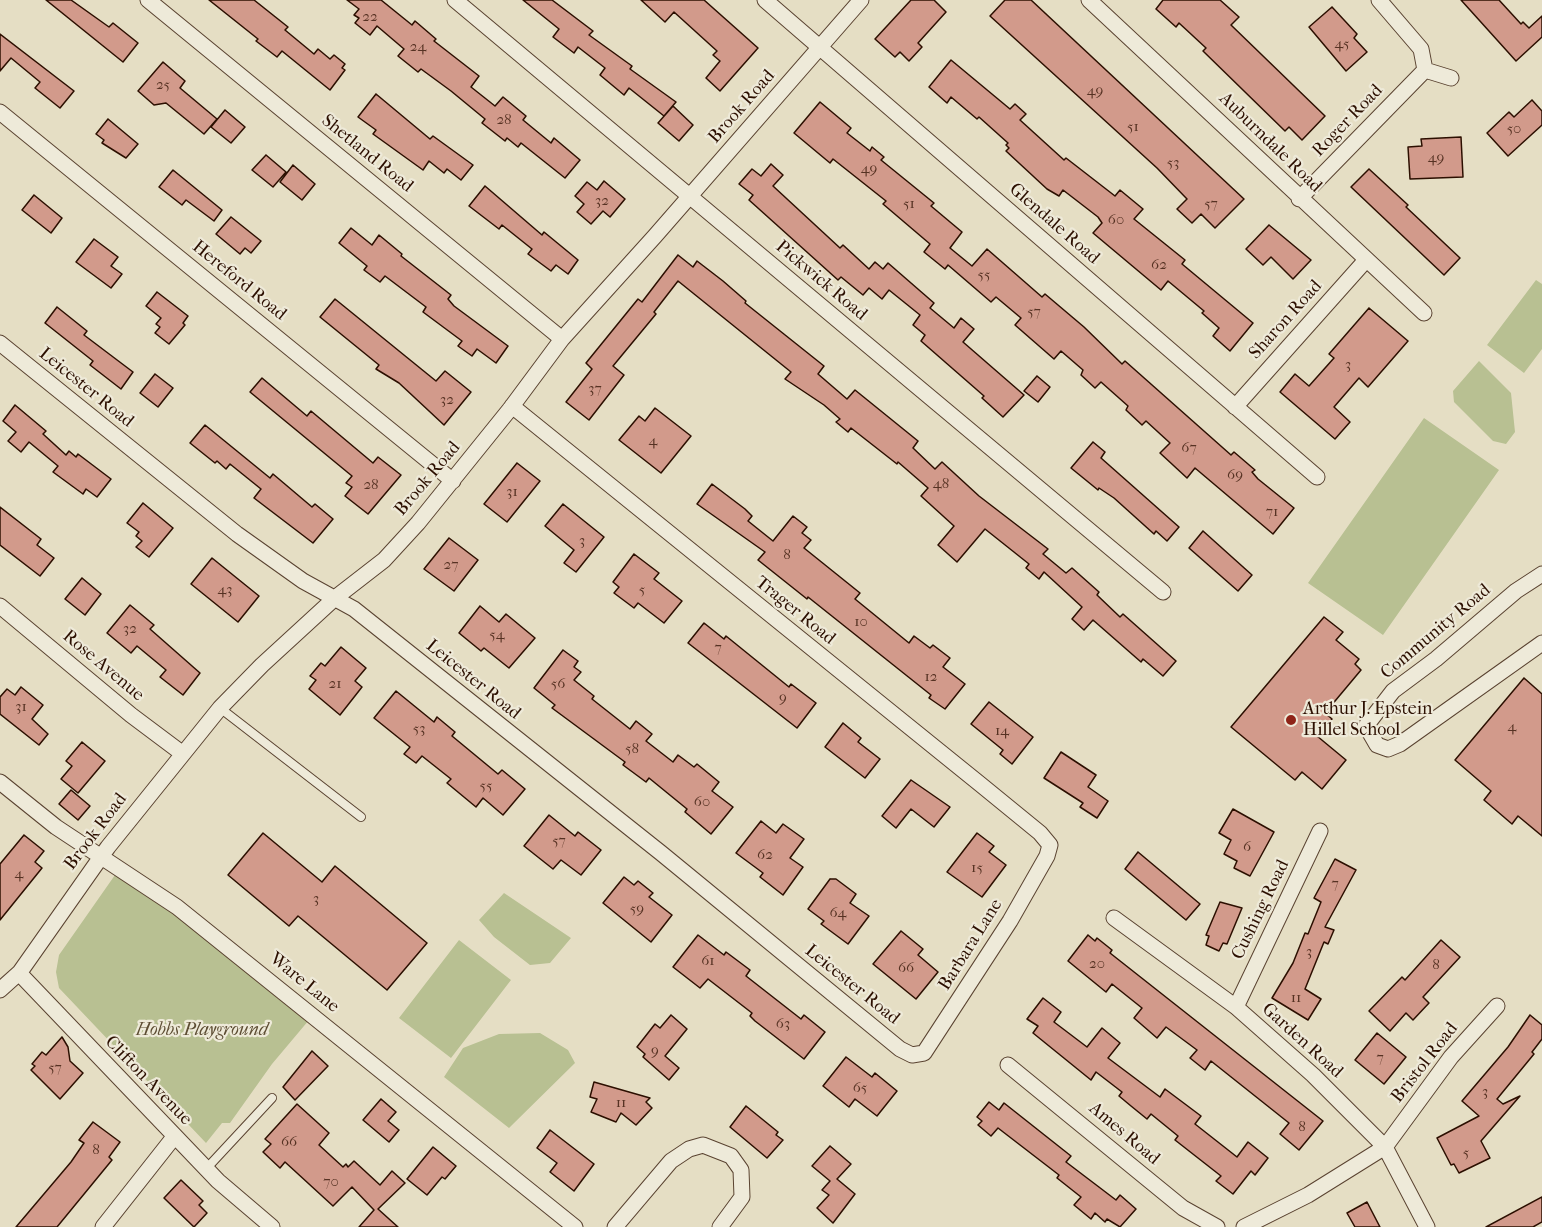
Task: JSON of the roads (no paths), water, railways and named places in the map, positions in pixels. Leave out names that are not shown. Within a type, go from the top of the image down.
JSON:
[{"type":"street","name":"Shetland Road","points":[[148,0],[561,339]]},
{"type":"street","name":"Pickwick Road","points":[[455,0],[1163,592]]},
{"type":"street","name":"Glendale Road","points":[[765,0],[1317,477]]},
{"type":"street","name":"Brook Road","points":[[19,973],[100,857],[220,708],[334,598],[384,560],[453,480],[512,406],[561,339],[821,48],[861,0]]},
{"type":"street","name":"Auburndale Road","points":[[1089,0],[1424,314]]},
{"type":"street","points":[[1379,0],[1421,49],[1425,70],[1451,78]]},
{"type":"street","name":"Roger Road","points":[[1299,199],[1425,70]]},
{"type":"street","name":"Hereford Road","points":[[0,112],[453,480]]},
{"type":"street","name":"Sharon Road","points":[[1235,407],[1366,260]]},
{"type":"street","name":"Leicester Road","points":[[0,343],[237,534],[303,581],[354,609],[661,853],[892,1042],[912,1055],[916,1054]]},
{"type":"street","name":"Trager Road","points":[[512,406],[1032,826],[1050,845],[1050,848]]},
{"type":"street","name":"Community Road","points":[[1542,574],[1516,591],[1436,659],[1393,691],[1366,726],[1377,745],[1388,749],[1400,744],[1542,643]]},
{"type":"street","name":"Rose Avenue","points":[[0,606],[131,715],[183,754]]},
{"type":"street","name":"Ware Lane","points":[[0,782],[56,827],[177,907],[575,1227]]},
{"type":"street","name":"Cushing Road","points":[[1236,1007],[1320,831]]},
{"type":"street","name":"Barbara Lane","points":[[916,1054],[924,1053],[970,984],[1010,921],[1050,848]]},
{"type":"street","name":"Garden Road","points":[[1113,918],[1236,1007],[1313,1075],[1385,1147],[1427,1227]]},
{"type":"street","points":[[0,990],[19,973]]},
{"type":"street","name":"Clifton Avenue","points":[[19,973],[174,1137],[206,1169],[272,1227]]},
{"type":"street","name":"Bristol Road","points":[[1385,1147],[1451,1057],[1497,1006]]},
{"type":"street","name":"Ames Road","points":[[1008,1065],[1183,1208],[1217,1227]]},
{"type":"street","points":[[103,1227],[174,1137]]},
{"type":"street","points":[[615,1227],[671,1161],[689,1149],[703,1145],[731,1156],[741,1170],[742,1197],[720,1227]]},
{"type":"street","points":[[1244,1227],[1308,1195],[1385,1147]]},
{"type":"lane","points":[[220,708],[361,817]]},
{"type":"lane","points":[[206,1169],[272,1098]]},
{"type":"place","name":"Arthur J. Epstein Hillel School","points":[[1291,720]]},
{"type":"park label","name":"Hobbs Playground","points":[[202,1031]]}]
